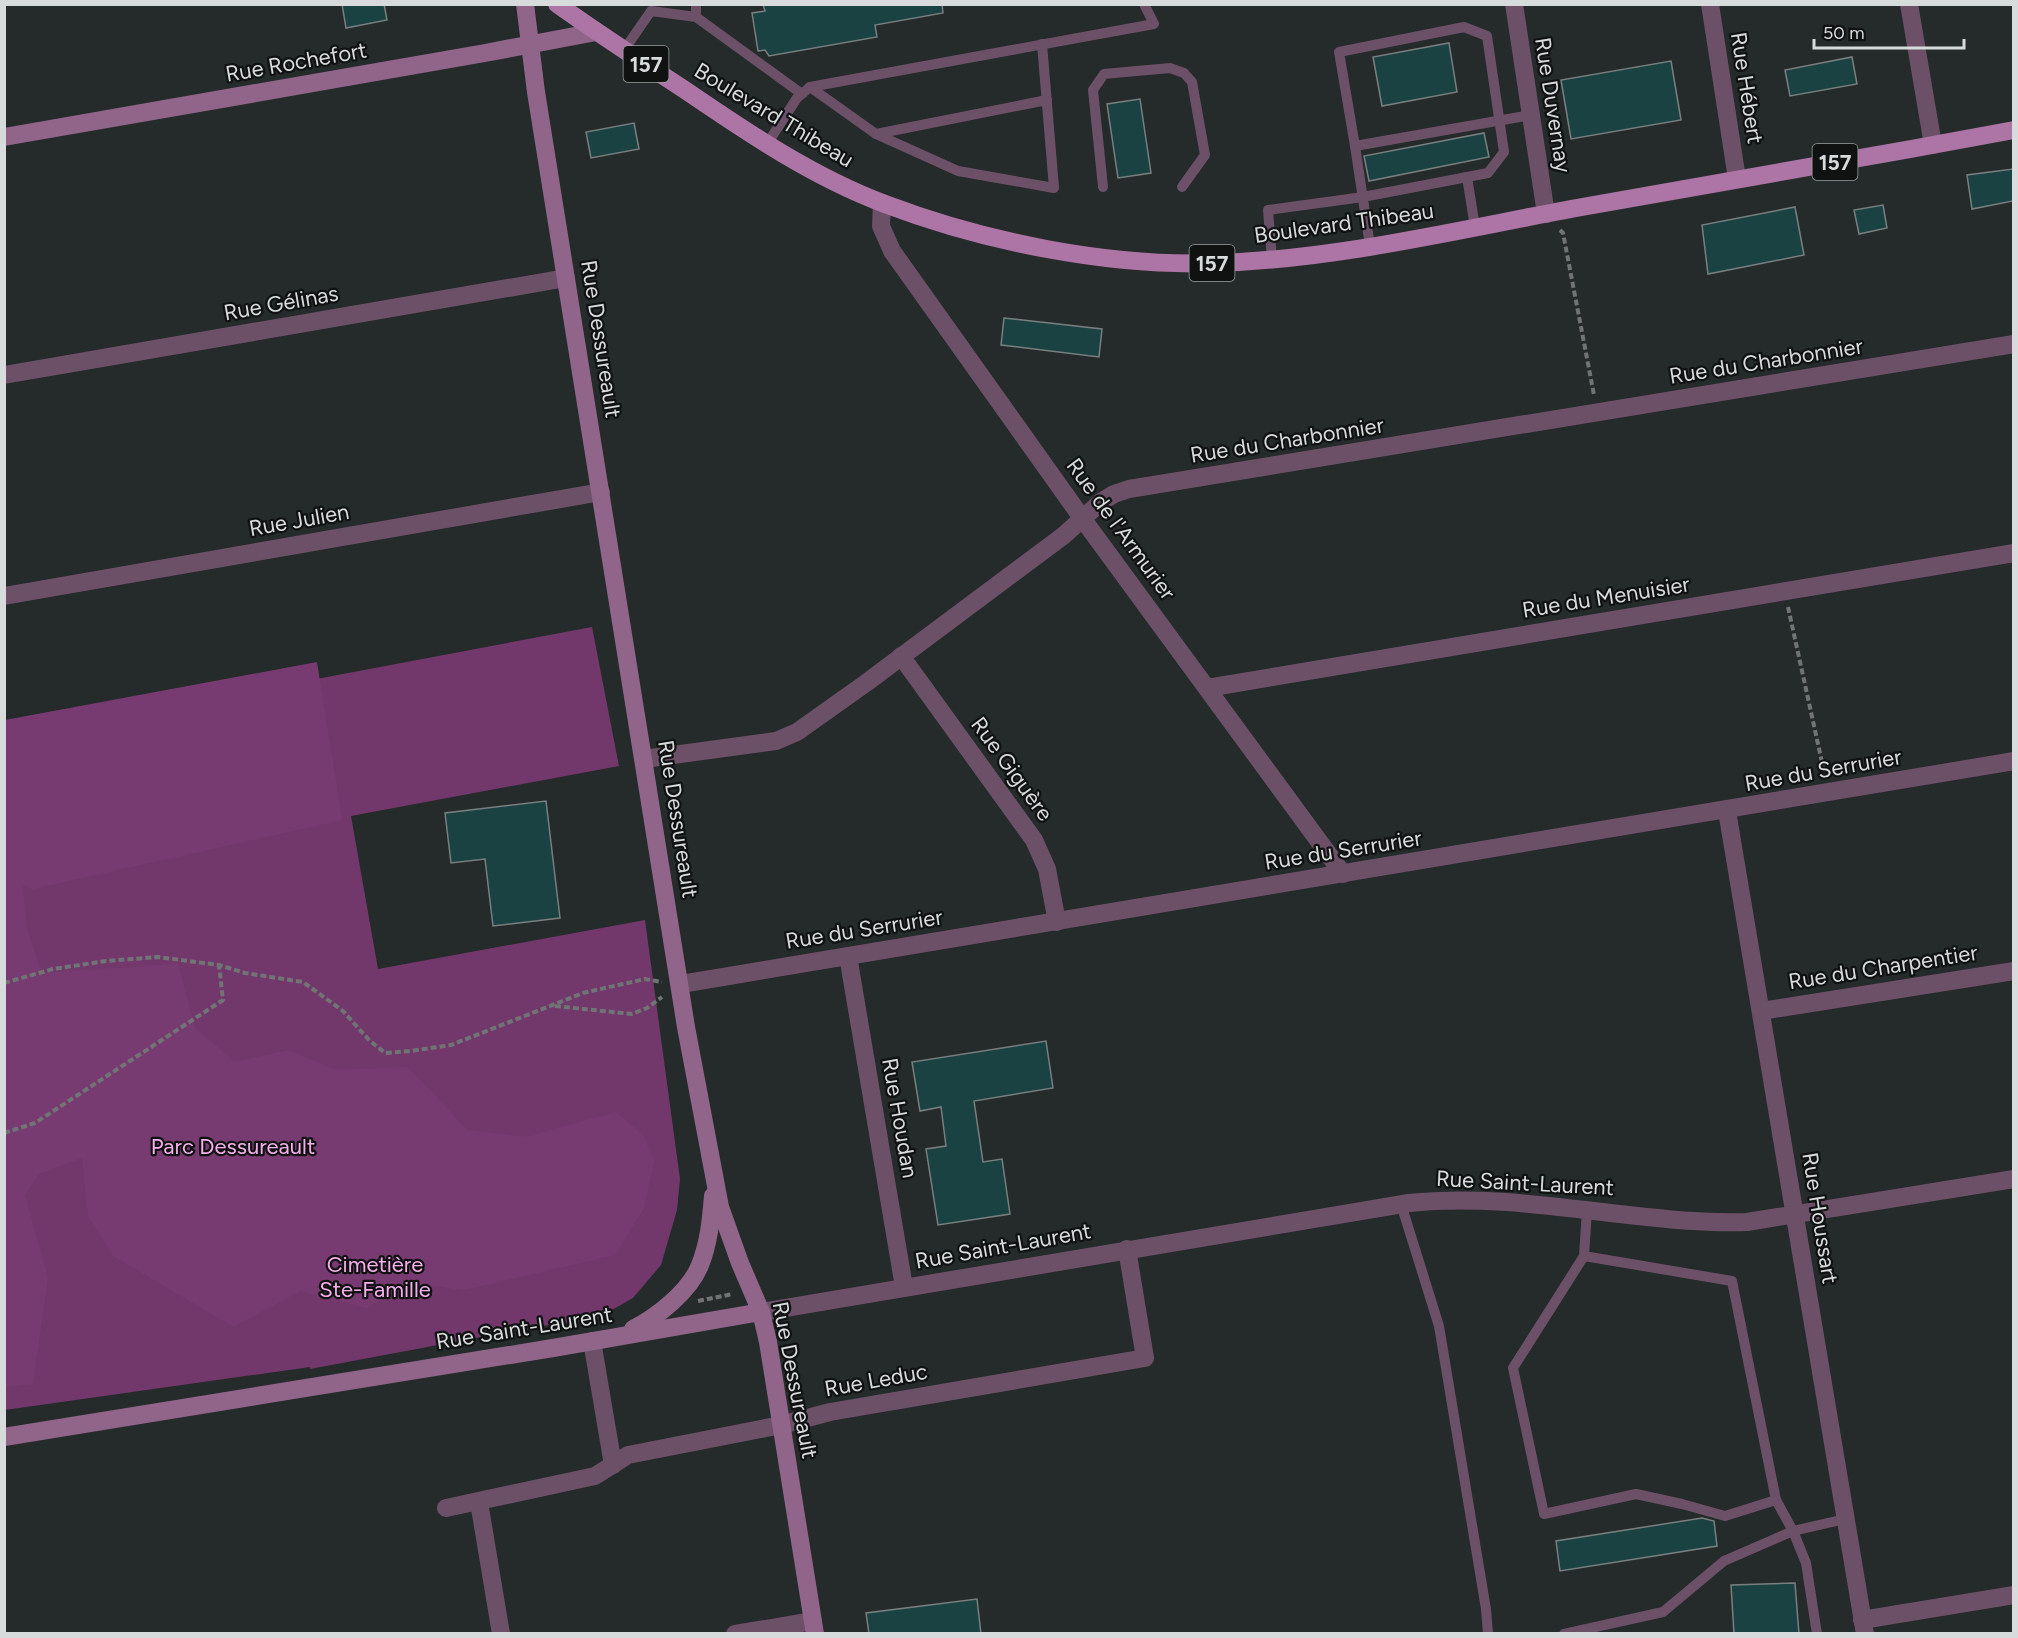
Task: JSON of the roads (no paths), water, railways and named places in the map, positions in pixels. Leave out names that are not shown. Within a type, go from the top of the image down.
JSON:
[{"type":"main road","name":"Boulevard Thibeau","points":[[557,4],[767,144],[824,176],[882,203],[963,230],[1024,244],[1083,254],[1162,262],[1217,263],[1319,254],[2013,130]]},
{"type":"street","name":"Rue Dessureault","points":[[525,4],[566,278],[681,984],[686,1027],[715,1185],[731,1240],[761,1312],[814,1627]]},
{"type":"street","name":"Rue Duvernay","points":[[1514,4],[1546,214]]},
{"type":"street","name":"Rue Hébert","points":[[1710,4],[1737,179]]},
{"type":"street","points":[[1909,4],[1933,145]]},
{"type":"street","name":"Rue Rochefort","points":[[4,137],[596,32]]},
{"type":"street","name":"Rue de l'Armurier","points":[[882,203],[881,226],[892,251],[1082,518],[1343,874]]},
{"type":"street","name":"Rue Gélinas","points":[[4,375],[566,278]]},
{"type":"street","name":"Rue du Charbonnier","points":[[644,759],[783,739],[803,728],[1059,539],[1101,502],[1114,494],[1130,489],[2013,344]]},
{"type":"street","name":"Rue Julien","points":[[4,596],[602,492]]},
{"type":"street","name":"Rue du Menuisier","points":[[1207,688],[2013,553]]},
{"type":"street","name":"Rue Giguère","points":[[901,656],[1034,840],[1047,869],[1057,922]]},
{"type":"street","name":"Rue du Serrurier","points":[[681,984],[2013,762]]},
{"type":"street","name":"Rue Houssart","points":[[1728,811],[1864,1627]]},
{"type":"street","name":"Rue Houdan","points":[[848,956],[903,1287]]},
{"type":"street","name":"Rue du Charpentier","points":[[1761,1011],[2013,971]]},
{"type":"street","name":"Rue Saint-Laurent","points":[[4,1437],[592,1341],[1401,1204],[1440,1200],[1475,1200],[1731,1222],[1758,1221],[2013,1179]]},
{"type":"street","points":[[615,1337],[643,1324],[661,1312],[694,1276],[706,1246],[715,1185]]},
{"type":"street","name":"Rue Leduc","points":[[446,1508],[595,1476],[628,1455],[781,1425],[830,1412],[1145,1358],[1127,1249]]},
{"type":"street","points":[[592,1341],[613,1465]]},
{"type":"street","points":[[479,1502],[501,1634]]},
{"type":"street","points":[[1864,1627],[2013,1595]]},
{"type":"street","points":[[735,1634],[814,1627]]},
{"type":"lane","points":[[696,4],[696,16]]},
{"type":"lane","points":[[767,144],[796,98],[806,91],[1154,24],[1144,4]]},
{"type":"lane","points":[[624,50],[651,11],[696,16],[806,91],[876,134],[958,171],[1054,188],[1042,44]]},
{"type":"lane","points":[[1272,259],[1268,210],[1363,196],[1488,173],[1503,152],[1487,36],[1464,27],[1340,52],[1363,196],[1370,246]]},
{"type":"lane","points":[[1103,187],[1093,90],[1104,74],[1170,68],[1184,73],[1192,82],[1205,155],[1182,187]]},
{"type":"lane","points":[[876,134],[1047,100]]},
{"type":"lane","points":[[1355,146],[1531,116]]},
{"type":"lane","points":[[1467,177],[1475,227]]},
{"type":"lane","points":[[1401,1204],[1439,1326],[1486,1609],[1488,1634]]},
{"type":"lane","points":[[1587,1210],[1584,1256],[1513,1368],[1544,1514],[1636,1494],[1725,1516],[1776,1500]]},
{"type":"lane","points":[[1584,1256],[1732,1281],[1776,1500],[1793,1531],[1806,1563],[1817,1634]]},
{"type":"lane","points":[[1564,1634],[1663,1612],[1724,1561],[1793,1531],[1845,1519]]},
{"type":"park label","name":"Parc Dessureault","points":[[233,1146]]},
{"type":"park label","name":"Cimetière Ste-Famille","points":[[375,1276]]}]
